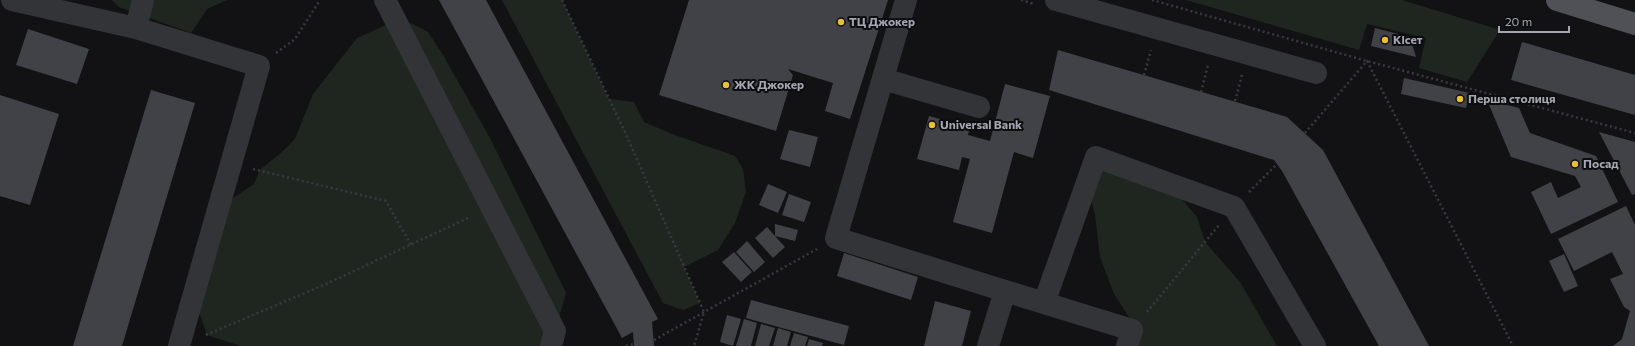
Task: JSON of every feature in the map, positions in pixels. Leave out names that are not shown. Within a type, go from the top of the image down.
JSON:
[{"type":"main road","points":[[1557,0],[1635,24]]},
{"type":"lane","points":[[12,0],[136,28],[259,66],[179,346]]},
{"type":"lane","points":[[136,28],[143,0]]},
{"type":"lane","points":[[385,0],[555,331],[551,346]]},
{"type":"lane","points":[[906,0],[836,238],[1044,303],[1130,338]]},
{"type":"lane","points":[[1056,0],[1316,73]]},
{"type":"lane","points":[[883,79],[979,107]]},
{"type":"lane","points":[[1044,303],[1096,156],[1234,207],[1315,346]]},
{"type":"lane","points":[[988,346],[1005,291]]},
{"type":"path","points":[[259,66],[295,39],[320,0]]},
{"type":"path","points":[[562,0],[625,132],[704,312],[694,346]]},
{"type":"path","points":[[1152,0],[1367,61],[1635,133]]},
{"type":"path","points":[[1144,75],[1153,45]]},
{"type":"path","points":[[1201,92],[1210,61]]},
{"type":"path","points":[[1305,134],[1367,61]]},
{"type":"path","points":[[1367,61],[1513,346]]},
{"type":"path","points":[[1235,101],[1243,71]]},
{"type":"path","points":[[231,163],[386,201],[411,245]]},
{"type":"path","points":[[1130,338],[1234,207],[1277,164]]},
{"type":"path","points":[[201,338],[411,245],[492,207]]},
{"type":"path","points":[[654,340],[836,238]]},
{"type":"path","points":[[626,346],[634,344]]},
{"type":"shaded area","points":[[112,0],[227,0],[207,9],[191,33],[119,7]]},
{"type":"shaded area","points":[[502,0],[562,0],[609,99],[634,102],[644,122],[672,134],[735,156],[743,169],[746,192],[735,223],[718,250],[684,267],[700,303],[683,310],[663,303]]},
{"type":"shaded area","points":[[1186,0],[1402,0],[1500,30],[1467,82],[1419,68],[1426,38],[1367,24],[1359,50]]},
{"type":"shaded area","points":[[395,21],[411,23],[428,32],[443,55],[490,138],[566,293],[559,317],[543,346],[241,346],[207,335],[198,309],[223,214],[233,198],[254,184],[260,170],[295,139],[313,94],[357,38]]},
{"type":"shaded area","points":[[1102,168],[1167,182],[1197,217],[1205,242],[1240,282],[1277,346],[1136,346],[1131,320],[1114,294],[1100,257],[1095,214],[1090,195]]},
{"type":"building","points":[[439,0],[486,0],[658,319],[652,322],[654,346],[634,346],[633,332],[622,338]]},
{"type":"building","points":[[689,0],[888,0],[850,119],[825,111],[833,83],[788,69],[793,75],[776,131],[659,95]]},
{"type":"building","points":[[1375,28],[1410,37],[1416,57],[1371,46]]},
{"type":"building","points":[[28,29],[89,49],[77,84],[16,65]]},
{"type":"building","points":[[1522,42],[1635,75],[1635,115],[1511,80]]},
{"type":"building","points":[[1058,50],[1287,117],[1323,150],[1429,346],[1379,346],[1282,171],[1274,160],[1049,90]]},
{"type":"building","points":[[1404,78],[1470,93],[1466,108],[1401,94]]},
{"type":"building","points":[[1005,84],[1050,96],[1033,158],[1014,152],[992,233],[953,222],[970,159],[962,157],[959,170],[917,159],[929,116],[970,127],[968,135],[990,141]]},
{"type":"building","points":[[151,90],[195,103],[122,346],[73,346]]},
{"type":"building","points":[[0,95],[59,114],[30,205],[0,196]]},
{"type":"building","points":[[1487,100],[1519,108],[1530,133],[1596,156],[1618,202],[1551,234],[1531,192],[1551,182],[1558,198],[1581,187],[1575,176],[1511,157]]},
{"type":"building","points":[[789,130],[818,137],[810,167],[780,159]]},
{"type":"building","points":[[1599,132],[1635,142],[1635,194],[1632,195]]},
{"type":"building","points":[[768,184],[787,192],[778,213],[759,205]]},
{"type":"building","points":[[789,194],[811,202],[804,222],[782,215]]},
{"type":"building","points":[[1626,206],[1635,225],[1635,346],[1613,346],[1622,339],[1630,311],[1624,307],[1610,279],[1623,274],[1612,252],[1574,271],[1558,239]]},
{"type":"building","points":[[775,224],[798,230],[795,241],[775,236]]},
{"type":"building","points":[[767,227],[785,247],[773,258],[755,238]]},
{"type":"building","points":[[747,241],[765,262],[754,272],[736,252]]},
{"type":"building","points":[[734,252],[752,272],[741,282],[722,262]]},
{"type":"building","points":[[844,253],[918,277],[911,300],[837,276]]},
{"type":"building","points":[[1564,254],[1578,286],[1564,292],[1549,261]]},
{"type":"building","points":[[751,300],[849,326],[844,345],[746,318]]},
{"type":"building","points":[[935,301],[971,311],[962,346],[924,346]]},
{"type":"building","points":[[727,315],[741,319],[733,346],[720,342]]},
{"type":"building","points":[[744,319],[757,323],[751,346],[736,346]]},
{"type":"building","points":[[761,324],[775,328],[769,346],[755,346]]},
{"type":"building","points":[[778,328],[791,332],[787,346],[773,346]]},
{"type":"building","points":[[794,333],[808,337],[805,346],[790,346]]},
{"type":"building","points":[[809,339],[823,343],[822,346],[807,346]]},
{"type":"place","name":"ТЦ Джокер","points":[[841,22]]},
{"type":"place","name":"Кісет","points":[[1385,40]]},
{"type":"place","name":"ЖК Джокер","points":[[726,85]]},
{"type":"place","name":"Перша столиця","points":[[1460,99]]},
{"type":"place","name":"Universal Bank","points":[[932,125]]},
{"type":"place","name":"Посад","points":[[1575,164]]}]
